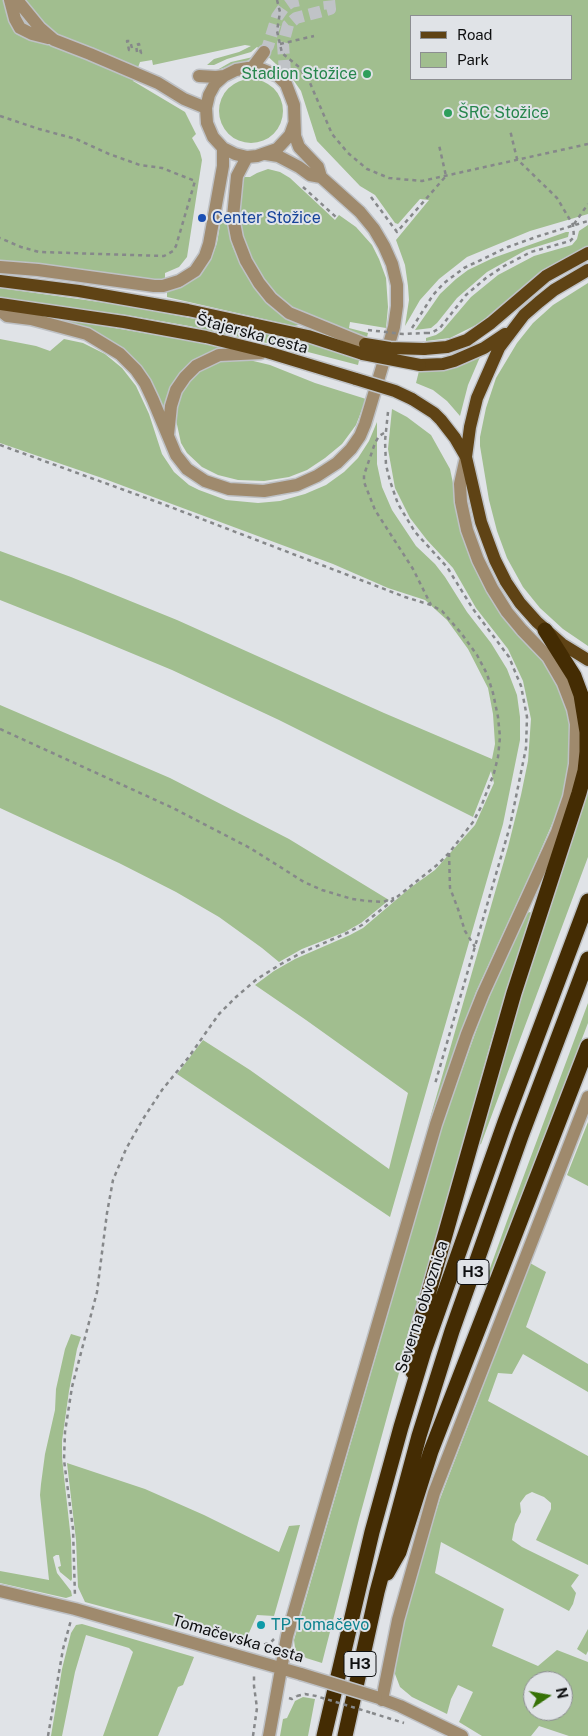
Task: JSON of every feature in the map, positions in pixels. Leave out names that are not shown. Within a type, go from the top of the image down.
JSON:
[{"type":"highway","points":[[414,1386],[413,1348],[514,993],[585,771],[587,732],[581,695],[574,676],[545,630]]},
{"type":"highway","name":"Severna obvoznica","points":[[324,1736],[372,1532],[414,1386],[470,1218],[588,901]]},
{"type":"highway","name":"H3","points":[[345,1736],[376,1592],[452,1331],[521,1136],[588,959]]},
{"type":"highway","points":[[376,1592],[399,1552],[431,1451],[588,1046]]},
{"type":"main road","name":"Štajerska cesta","points":[[364,349],[447,347],[467,340],[491,323],[546,276],[588,253]]},
{"type":"main road","points":[[588,270],[546,296],[524,315],[499,348],[477,398],[470,427],[466,457],[482,522],[495,560],[506,582],[520,603],[545,630],[562,644],[588,660]]},
{"type":"main road","name":"Štajerska cesta","points":[[0,282],[141,301],[239,320],[364,349],[420,365],[443,364],[467,356],[490,344],[513,328]]},
{"type":"main road","name":"Štajerska cesta","points":[[0,304],[124,322],[206,337],[267,352],[396,391],[434,413],[452,434],[466,457]]},
{"type":"street","points":[[10,0],[15,19],[20,28],[90,54],[158,83],[184,99],[206,108]]},
{"type":"street","points":[[17,0],[40,28],[54,40]]},
{"type":"street","points":[[252,68],[264,52]]},
{"type":"street","points":[[0,310],[7,316],[46,323],[87,334],[110,346],[120,354],[136,370],[145,383],[181,462],[195,476],[216,486],[253,491],[287,488],[308,481],[337,463],[351,449],[360,436],[371,406],[394,327],[397,285],[392,264],[374,229],[360,212],[321,177],[318,167],[299,146],[295,136],[294,105],[285,78],[261,69],[236,70],[224,76],[215,84],[209,96],[206,108],[207,123],[213,137],[223,148],[235,154],[247,157],[266,154],[277,149],[290,135],[294,124]]},
{"type":"street","points":[[199,76],[224,76]]},
{"type":"street","points":[[0,267],[38,270],[154,286],[163,286],[179,281],[195,271],[210,244],[223,166],[223,148]]},
{"type":"street","points":[[266,154],[278,156],[310,175],[321,177]]},
{"type":"street","points":[[247,157],[237,176],[232,217],[237,238],[246,261],[259,283],[289,313],[364,349]]},
{"type":"street","points":[[168,437],[171,406],[176,390],[185,376],[196,366],[219,355],[267,352]]},
{"type":"street","points":[[269,1736],[281,1668],[292,1622],[436,1124],[483,994],[557,832],[569,797],[576,764],[576,724],[573,709],[563,682],[548,657],[507,612],[478,560],[461,502],[460,484],[466,457]]},
{"type":"street","points":[[379,1698],[398,1620],[434,1493],[588,1097]]},
{"type":"street","name":"Tomačevska cesta","points":[[0,1591],[74,1609],[379,1698],[430,1719],[462,1736]]},
{"type":"path","points":[[277,0],[280,12],[277,31],[282,53],[299,67],[310,83],[332,134],[348,153],[367,169],[389,178],[422,180],[588,144]]},
{"type":"path","points":[[280,44],[314,36]]},
{"type":"path","points":[[0,116],[76,139],[140,165],[162,168],[195,181],[176,246],[173,251],[164,256],[39,252],[0,238]]},
{"type":"path","points":[[368,330],[403,334],[432,332],[440,328],[466,295],[486,278],[531,252],[570,241],[574,237],[573,225],[557,198],[517,160],[510,130]]},
{"type":"path","points":[[439,145],[446,176]]},
{"type":"path","points":[[372,197],[397,232],[446,176]]},
{"type":"path","points":[[300,185],[337,218]]},
{"type":"path","points":[[573,225],[588,204]]},
{"type":"path","points":[[412,328],[433,295],[444,283],[464,268],[508,246],[588,221]]},
{"type":"path","points":[[388,412],[385,448],[388,473],[395,497],[419,537],[448,568],[473,609],[504,650],[519,678],[526,709],[526,742],[517,795],[435,1084]]},
{"type":"path","points":[[385,432],[375,442],[364,475],[364,482],[375,510],[413,569],[431,605]]},
{"type":"path","points":[[0,446],[160,502],[431,605],[442,611],[451,620],[477,656],[487,674],[493,693],[499,730],[498,757],[481,807],[473,822],[449,852],[437,865],[362,925],[281,964],[257,979],[236,997],[219,1014],[188,1058],[162,1090],[126,1150],[113,1180],[96,1292],[72,1387],[66,1432],[64,1460],[73,1529],[74,1609],[63,1649],[48,1736]]},
{"type":"path","points":[[0,729],[174,808],[250,848],[304,882],[322,890],[352,899],[383,902],[396,898]]},
{"type":"path","points":[[449,852],[450,888],[465,931],[475,947]]},
{"type":"path","points":[[258,1647],[270,1642],[276,1634]]},
{"type":"path","points":[[253,1736],[257,1708],[254,1676]]},
{"type":"path","points":[[289,1698],[292,1699],[305,1694],[316,1696],[407,1725]]},
{"type":"green space","points":[[0,0],[588,0],[588,214],[530,231],[467,257],[439,279],[420,300],[405,326],[409,300],[408,286],[405,265],[396,240],[429,200],[420,199],[398,224],[395,223],[375,195],[360,186],[317,141],[301,91],[294,81],[257,47],[251,52],[214,65],[207,65],[214,59],[239,52],[251,46],[245,45],[153,65],[152,60],[140,62],[133,81],[185,112],[196,134],[192,138],[202,160],[187,257],[179,267],[165,273],[165,280],[159,282],[0,262]]},
{"type":"green space","points":[[253,57],[247,61],[217,70],[231,62]]},
{"type":"green space","points":[[251,79],[263,81],[274,88],[281,99],[283,111],[281,123],[274,134],[263,141],[251,143],[239,141],[228,134],[221,123],[219,111],[221,99],[228,88],[239,81]]},
{"type":"green space","points":[[268,169],[280,172],[290,178],[335,220],[339,215],[356,227],[372,245],[386,278],[388,307],[386,328],[350,322],[349,328],[368,333],[367,337],[334,328],[290,307],[269,288],[246,251],[239,223],[242,177],[250,177]]},
{"type":"green space","points":[[221,219],[228,220],[233,248],[252,283],[266,301],[279,313],[299,325],[294,326],[167,297],[167,291],[190,281],[202,271],[211,259],[217,243]]},
{"type":"green space","points":[[588,225],[588,248],[573,254],[541,274],[480,323],[450,338],[426,341],[426,338],[442,331],[471,297],[498,275],[534,256],[572,245],[577,239],[579,231]]},
{"type":"green space","points":[[569,232],[568,237],[526,250],[487,272],[457,298],[431,328],[415,330],[440,294],[468,270],[493,258]]},
{"type":"green space","points":[[588,283],[588,646],[563,629],[540,608],[523,587],[507,558],[497,531],[489,500],[480,437],[486,408],[496,378],[517,343],[533,323],[553,305]]},
{"type":"green space","points":[[0,288],[128,306],[257,331],[360,356],[358,365],[189,326],[126,315],[0,298]]},
{"type":"green space","points":[[68,320],[219,346],[220,349],[205,354],[193,361],[163,410],[120,347],[97,333],[68,322]]},
{"type":"green space","points":[[0,339],[36,346],[50,351],[64,339],[83,343],[105,354],[122,368],[136,386],[149,414],[162,454],[174,472],[189,485],[226,500],[258,503],[280,501],[305,494],[326,485],[344,472],[358,458],[369,441],[377,422],[377,464],[382,487],[392,510],[416,546],[435,564],[445,577],[507,669],[517,695],[520,717],[520,740],[503,824],[390,1217],[177,1074],[203,1040],[250,1070],[389,1169],[408,1093],[255,985],[295,959],[363,928],[410,888],[435,870],[475,825],[494,783],[491,771],[473,817],[279,720],[172,670],[0,600],[0,551],[71,577],[177,620],[384,713],[492,759],[495,744],[493,714],[488,688],[468,649],[447,620],[425,600],[388,588],[333,564],[102,478],[0,443]]},
{"type":"green space","points":[[480,357],[468,385],[460,416],[447,401],[433,390],[416,383],[419,371],[438,371],[456,367]]},
{"type":"green space","points":[[224,359],[245,359],[270,365],[315,383],[366,399],[356,425],[342,444],[325,458],[307,470],[289,477],[264,481],[238,480],[218,475],[202,467],[187,453],[181,443],[176,420],[177,403],[187,382],[199,370]]},
{"type":"green space","points":[[392,409],[407,417],[431,435],[450,469],[463,531],[476,568],[544,660],[561,688],[569,720],[570,756],[565,794],[476,992],[429,1122],[508,847],[528,761],[531,719],[523,681],[508,649],[476,608],[453,568],[410,518],[395,488],[388,449]]},
{"type":"green space","points":[[0,705],[170,778],[289,839],[389,900],[361,923],[345,932],[302,949],[279,962],[219,917],[176,892],[119,863],[0,808]]},
{"type":"green space","points":[[588,781],[588,857],[481,1144],[478,1145],[522,988]]},
{"type":"green space","points":[[530,912],[492,1038],[414,1318],[322,1663],[306,1658],[301,1654],[298,1656],[294,1640],[442,1126],[481,1017],[508,953],[527,913]]},
{"type":"green space","points":[[588,1003],[588,1023],[486,1287],[484,1285]]},
{"type":"green space","points":[[588,1122],[588,1186],[567,1175]]},
{"type":"green space","points":[[530,1263],[546,1272],[526,1327],[588,1364],[588,1392],[523,1354],[512,1374],[498,1373],[488,1401],[588,1456],[588,1565],[536,1540],[551,1509],[551,1503],[544,1497],[532,1492],[526,1495],[520,1503],[521,1512],[515,1524],[512,1540],[522,1547],[579,1575],[571,1586],[576,1593],[569,1611],[441,1542],[435,1573],[504,1609],[492,1646],[538,1666],[557,1650],[588,1662],[588,1736],[569,1736],[539,1726],[531,1736],[482,1736],[459,1722],[473,1692],[458,1685],[451,1699],[447,1714],[412,1697],[400,1687],[395,1674],[396,1657],[419,1564],[440,1499]]},
{"type":"green space","points":[[71,1334],[81,1337],[69,1391],[62,1441],[62,1458],[71,1540],[71,1581],[60,1572],[58,1567],[61,1566],[59,1555],[53,1557],[57,1573],[71,1591],[72,1596],[66,1598],[0,1583],[0,1571],[49,1580],[40,1495],[45,1454],[55,1410],[56,1389],[65,1349]]},
{"type":"green space","points":[[67,1463],[145,1489],[204,1515],[279,1552],[289,1526],[300,1525],[274,1616],[257,1615],[244,1644],[240,1644],[85,1602],[78,1587],[76,1540]]},
{"type":"green space","points":[[82,1624],[194,1657],[183,1685],[178,1687],[158,1736],[103,1736],[133,1652],[129,1648],[86,1635],[75,1672],[62,1736],[51,1736],[62,1669],[71,1633],[76,1625]]},
{"type":"green space","points":[[588,1629],[588,1651],[586,1655],[577,1649]]},
{"type":"green space","points":[[303,1697],[315,1699],[308,1736],[280,1736],[283,1719],[287,1718],[295,1701]]},
{"type":"tunnel","points":[[264,52],[268,46],[277,17],[284,7],[291,2],[300,0]]},
{"type":"tunnel","points":[[285,72],[283,44],[288,25],[296,18],[330,9],[329,0]]},
{"type":"place","name":"Stadion Stožice","points":[[367,74]]},
{"type":"place","name":"ŠRC Stožice","points":[[448,113]]},
{"type":"place","name":"Center Stožice","points":[[202,218]]},
{"type":"place","name":"TP Tomačevo","points":[[261,1625]]}]
